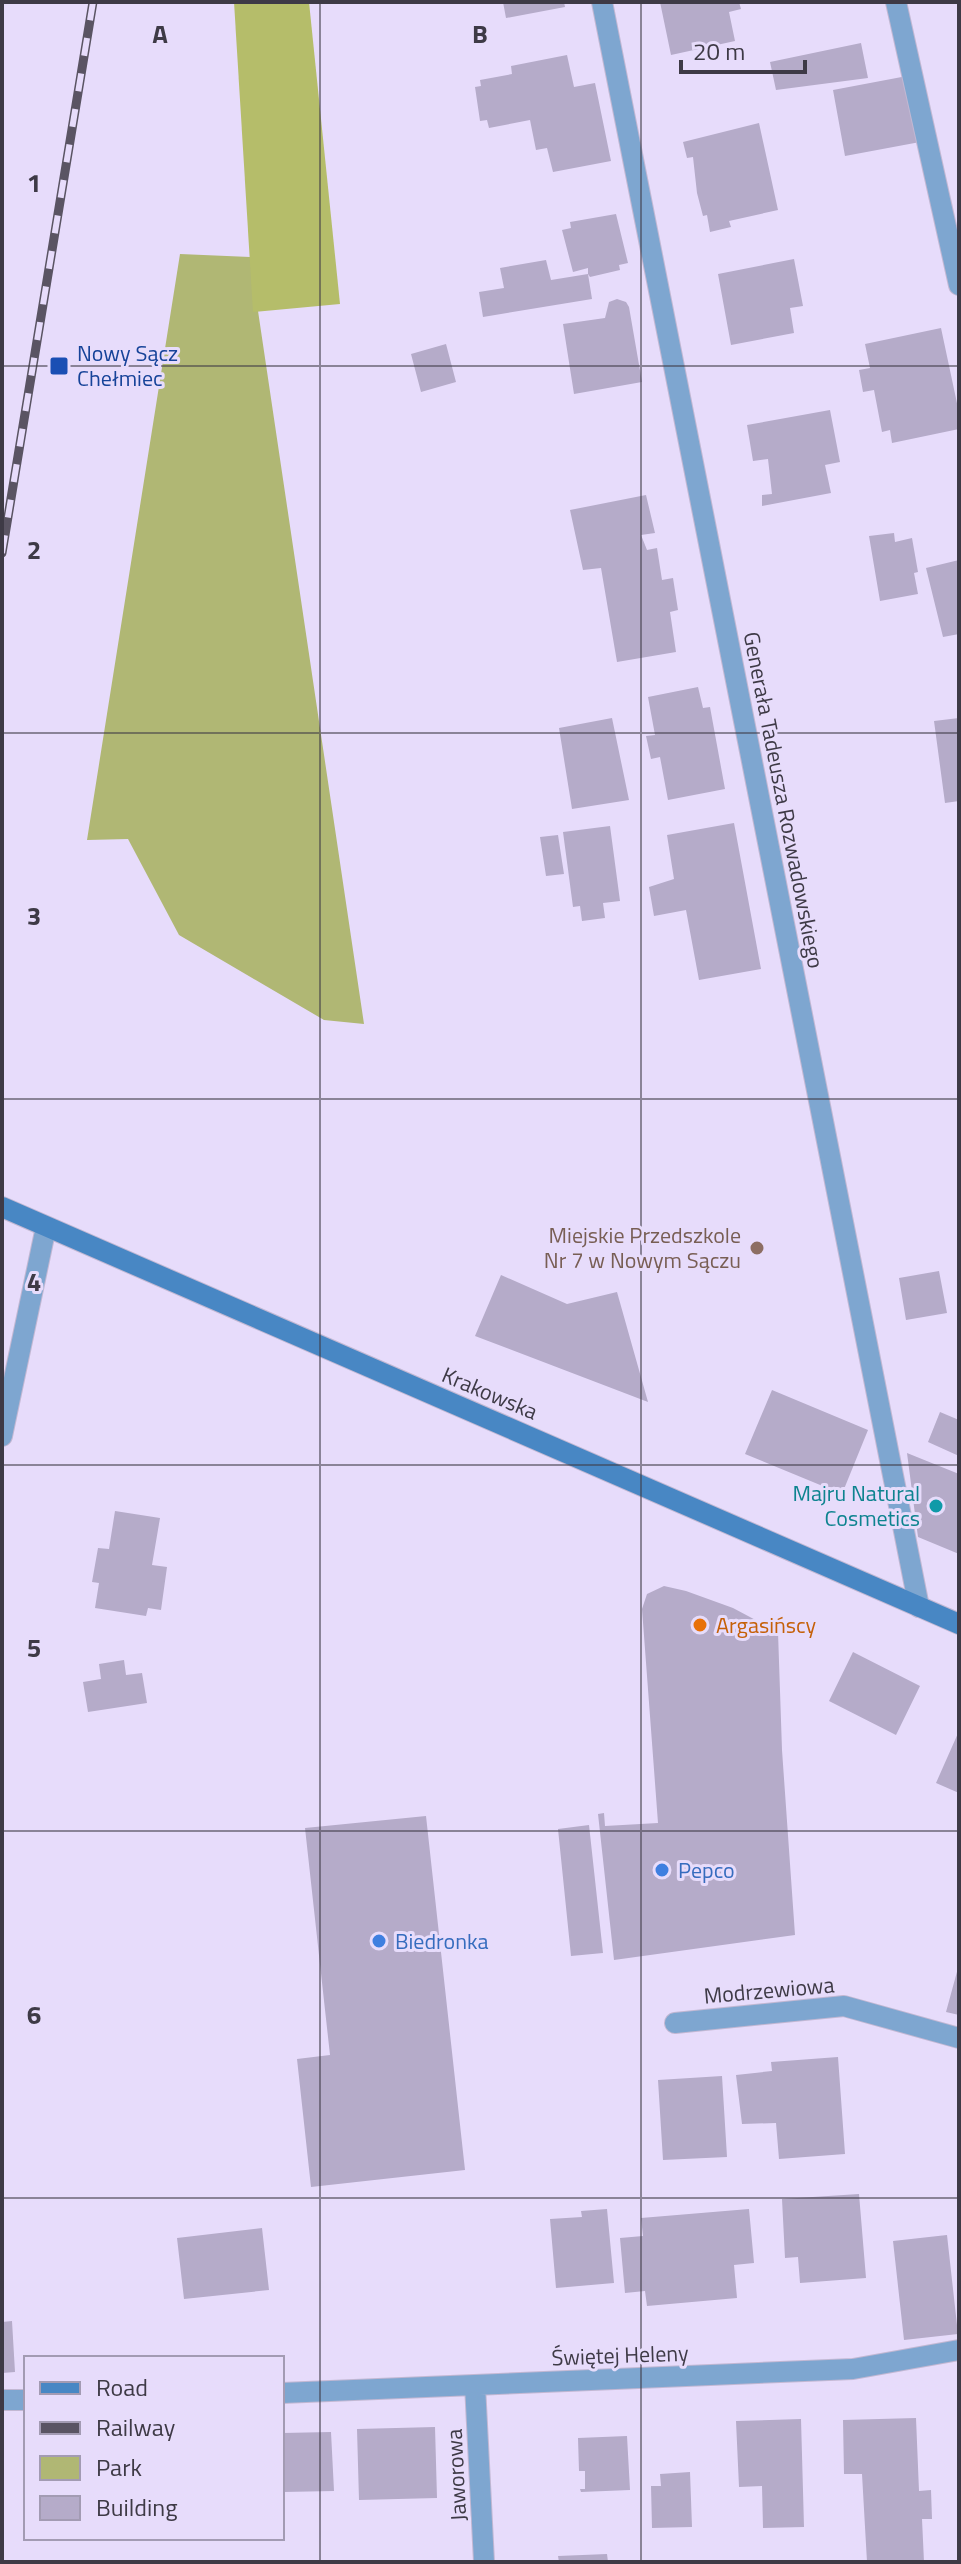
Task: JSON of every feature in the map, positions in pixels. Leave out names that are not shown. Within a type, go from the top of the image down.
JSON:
[{"type":"main road","name":"Krakowska","points":[[2,1207],[959,1624]]},
{"type":"street","name":"Generała Tadeusza Rozwadowskiego","points":[[602,2],[919,1607]]},
{"type":"street","points":[[896,2],[959,285]]},
{"type":"street","points":[[2,1436],[46,1227]]},
{"type":"street","name":"Modrzewiowa","points":[[675,2023],[844,2006],[959,2038]]},
{"type":"street","name":"Świętej Heleny","points":[[284,2393],[853,2369],[959,2350]]},
{"type":"street","name":"Jaworowa","points":[[475,2385],[484,2562]]},
{"type":"street","points":[[2,2400],[24,2400]]},
{"type":"green space","points":[[234,2],[309,2],[340,304],[253,312]]},
{"type":"green space","points":[[180,254],[250,257],[364,1024],[324,1020],[179,935],[128,839],[87,840]]},
{"type":"building","points":[[503,2],[564,2],[565,7],[506,18]]},
{"type":"building","points":[[660,2],[739,2],[741,9],[729,12],[735,41],[671,55]]},
{"type":"building","points":[[861,43],[868,78],[776,90],[770,62]]},
{"type":"building","points":[[567,55],[574,87],[595,83],[611,161],[553,172],[547,148],[536,150],[530,120],[489,128],[487,120],[480,121],[475,87],[481,86],[480,80],[512,74],[511,66]]},
{"type":"building","points":[[907,76],[920,142],[845,156],[833,90]]},
{"type":"building","points":[[759,123],[778,210],[729,221],[731,227],[710,232],[707,215],[703,216],[697,193],[693,157],[687,158],[683,142]]},
{"type":"building","points":[[616,214],[628,263],[619,265],[620,270],[590,277],[588,268],[573,272],[562,230],[571,228],[570,222]]},
{"type":"building","points":[[794,259],[803,306],[790,308],[794,333],[731,345],[718,274]]},
{"type":"building","points":[[546,260],[551,280],[588,274],[592,299],[483,317],[479,292],[504,288],[500,268]]},
{"type":"building","points":[[617,299],[626,302],[629,307],[642,382],[574,394],[563,324],[605,318],[609,302]]},
{"type":"building","points":[[941,328],[958,408],[959,429],[892,443],[890,430],[882,432],[874,390],[863,392],[859,370],[870,368],[865,344]]},
{"type":"building","points":[[446,344],[456,382],[421,392],[411,354]]},
{"type":"building","points":[[830,410],[840,462],[825,465],[831,493],[762,506],[762,495],[772,494],[768,459],[753,461],[747,425]]},
{"type":"building","points":[[646,495],[655,533],[641,535],[647,550],[657,548],[662,580],[673,578],[678,610],[670,612],[676,652],[617,662],[601,568],[583,570],[570,510]]},
{"type":"building","points":[[894,533],[895,542],[912,538],[918,594],[880,601],[869,536]]},
{"type":"building","points":[[959,560],[959,634],[943,637],[926,568]]},
{"type":"building","points":[[698,687],[703,708],[710,707],[725,789],[668,800],[660,757],[651,759],[646,736],[655,735],[648,697]]},
{"type":"building","points":[[612,718],[629,800],[572,809],[559,728]]},
{"type":"building","points":[[959,718],[959,801],[945,803],[934,721]]},
{"type":"building","points":[[734,823],[761,969],[699,980],[686,910],[654,916],[649,887],[674,879],[667,835]]},
{"type":"building","points":[[610,826],[620,901],[603,903],[605,918],[582,921],[580,906],[573,907],[563,832]]},
{"type":"building","points":[[558,835],[564,874],[546,876],[540,837]]},
{"type":"building","points":[[939,1271],[947,1313],[906,1320],[899,1278]]},
{"type":"building","points":[[501,1275],[567,1304],[617,1292],[648,1402],[475,1336]]},
{"type":"building","points":[[772,1390],[868,1430],[842,1494],[745,1454]]},
{"type":"building","points":[[940,1412],[959,1420],[959,1456],[928,1442]]},
{"type":"building","name":"Majru Natural Cosmetics","points":[[907,1453],[959,1474],[959,1554],[918,1537]]},
{"type":"building","points":[[115,1511],[160,1518],[152,1565],[167,1567],[161,1610],[148,1608],[146,1616],[95,1608],[99,1583],[92,1582],[98,1548],[109,1549]]},
{"type":"building","points":[[664,1586],[733,1608],[778,1632],[782,1750],[795,1935],[614,1960],[598,1814],[604,1813],[605,1826],[658,1823],[642,1609],[647,1594]]},
{"type":"building","points":[[853,1652],[920,1686],[896,1735],[829,1701]]},
{"type":"building","points":[[124,1660],[126,1675],[142,1673],[147,1703],[88,1712],[83,1682],[101,1679],[99,1664]]},
{"type":"building","points":[[959,1731],[959,1793],[936,1783]]},
{"type":"building","name":"Biedronka","points":[[426,1816],[465,2170],[311,2187],[297,2059],[330,2055],[305,1828]]},
{"type":"building","points":[[589,1825],[603,1953],[571,1956],[558,1829]]},
{"type":"building","points":[[959,1968],[959,2015],[946,2012]]},
{"type":"building","points":[[838,2057],[845,2154],[779,2159],[776,2123],[742,2124],[736,2075],[772,2071],[771,2062]]},
{"type":"building","points":[[722,2076],[727,2157],[663,2160],[658,2080]]},
{"type":"building","points":[[859,2194],[866,2278],[800,2283],[798,2257],[785,2258],[782,2199]]},
{"type":"building","points":[[607,2209],[614,2283],[556,2288],[550,2219],[582,2217],[581,2211]]},
{"type":"building","points":[[749,2209],[754,2263],[734,2265],[737,2298],[647,2306],[645,2291],[625,2293],[620,2238],[643,2236],[641,2218]]},
{"type":"building","points":[[262,2228],[269,2290],[184,2299],[177,2238]]},
{"type":"building","points":[[947,2235],[958,2334],[904,2340],[893,2241]]},
{"type":"building","points":[[12,2321],[15,2372],[2,2373],[2,2322]]},
{"type":"building","points":[[916,2418],[919,2491],[931,2490],[932,2519],[922,2519],[924,2562],[867,2562],[862,2474],[844,2474],[843,2420]]},
{"type":"building","points":[[801,2419],[804,2527],[763,2528],[762,2486],[739,2487],[736,2421]]},
{"type":"building","points":[[435,2427],[437,2498],[359,2500],[357,2429]]},
{"type":"building","points":[[331,2432],[334,2491],[284,2492],[284,2433]]},
{"type":"building","points":[[627,2436],[630,2490],[581,2492],[580,2489],[585,2489],[585,2471],[579,2471],[578,2438]]},
{"type":"building","points":[[690,2472],[692,2527],[652,2528],[651,2486],[661,2486],[660,2474]]},
{"type":"building","points":[[607,2554],[608,2562],[559,2562],[558,2556]]},
{"type":"railway","points":[[2,553],[93,2]]},
{"type":"place","name":"Nowy Sącz Chełmiec","points":[[59,366]]},
{"type":"place","name":"Miejskie Przedszkole Nr 7 w Nowym Sączu","points":[[757,1248]]},
{"type":"place","name":"Majru Natural Cosmetics","points":[[936,1506]]},
{"type":"place","name":"Argasińscy","points":[[700,1625]]},
{"type":"place","name":"Pepco","points":[[662,1870]]},
{"type":"place","name":"Biedronka","points":[[379,1941]]}]
